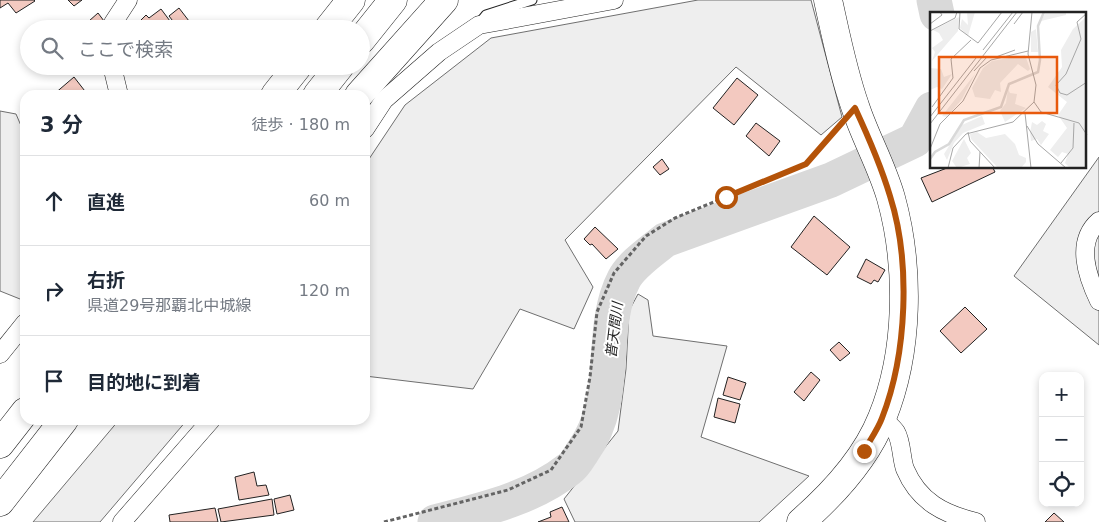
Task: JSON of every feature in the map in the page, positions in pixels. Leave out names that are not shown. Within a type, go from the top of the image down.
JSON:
[{"type":"main road","points":[[335,20],[351,0]]},
{"type":"main road","points":[[370,29],[393,0]]},
{"type":"main road","points":[[363,90],[444,0]]},
{"type":"main road","points":[[801,522],[841,481],[864,451],[882,418],[900,350],[903,300],[902,265],[895,214],[881,170],[856,110],[840,55],[828,0]]},
{"type":"main road","points":[[279,90],[291,75]]},
{"type":"main road","points":[[321,90],[333,75]]},
{"type":"main road","points":[[0,444],[20,418]]},
{"type":"main road","points":[[0,502],[60,425]]},
{"type":"street","points":[[116,20],[128,0]]},
{"type":"street","points":[[370,121],[384,100],[438,52],[479,25],[614,0]]},
{"type":"street","points":[[114,75],[118,90]]},
{"type":"street","points":[[1099,221],[1089,230],[1084,258],[1091,286],[1099,301]]},
{"type":"street","points":[[0,354],[20,329]]},
{"type":"street","points":[[882,418],[896,432],[905,469],[922,496],[931,505],[944,512],[976,522]]},
{"type":"street","points":[[122,522],[207,425]]},
{"type":"lane","points":[[479,25],[486,15],[532,0]]},
{"type":"path","points":[[384,522],[508,490],[551,470],[581,427],[590,377],[597,312],[614,273],[646,236],[675,218],[806,164],[856,110]]},
{"type":"shaded area","points":[[698,0],[811,0],[842,117],[821,135],[736,67],[565,240],[593,287],[574,329],[520,309],[473,389],[370,377],[370,158],[405,105],[491,38]]},
{"type":"shaded area","points":[[0,111],[16,114],[20,123],[20,299],[0,291]]},
{"type":"shaded area","points":[[1099,157],[1099,345],[1014,276]]},
{"type":"shaded area","points":[[638,294],[648,300],[653,336],[727,346],[701,437],[809,476],[759,522],[575,522],[564,499],[618,431],[626,369],[629,311]]},
{"type":"shaded area","points":[[115,425],[183,425],[100,522],[33,522]]},
{"type":"building","points":[[0,0],[35,1],[16,13],[8,3],[0,8]]},
{"type":"building","points":[[68,0],[82,0],[74,6]]},
{"type":"building","points":[[179,8],[188,20],[172,20],[169,16]]},
{"type":"building","points":[[161,9],[169,20],[141,20],[146,15],[149,18]]},
{"type":"building","points":[[98,13],[103,20],[90,20]]},
{"type":"building","points":[[74,77],[84,90],[59,90]]},
{"type":"building","points":[[737,78],[758,95],[734,125],[713,108]]},
{"type":"building","points":[[756,123],[780,141],[769,156],[746,136]]},
{"type":"building","points":[[662,159],[669,169],[660,175],[653,167]]},
{"type":"building","points":[[944,169],[994,169],[995,172],[932,202],[921,178]]},
{"type":"building","points":[[814,216],[850,247],[827,275],[791,247]]},
{"type":"building","points":[[595,227],[618,249],[606,259],[592,244],[590,245],[584,239]]},
{"type":"building","points":[[866,259],[885,270],[878,282],[874,280],[871,284],[857,277]]},
{"type":"building","points":[[965,307],[987,329],[961,353],[940,331]]},
{"type":"building","points":[[839,342],[850,353],[840,361],[830,350]]},
{"type":"building","points":[[811,372],[820,380],[804,401],[794,392]]},
{"type":"building","points":[[728,377],[746,383],[740,400],[723,395]]},
{"type":"building","points":[[718,398],[740,404],[735,423],[714,417]]},
{"type":"building","points":[[254,472],[257,486],[266,485],[269,495],[239,500],[235,477]]},
{"type":"building","points":[[290,495],[294,510],[277,514],[274,499]]},
{"type":"building","points":[[272,499],[274,515],[221,522],[218,509]]},
{"type":"building","points":[[562,507],[569,522],[538,522],[551,517],[550,512]]},
{"type":"building","points":[[215,508],[218,522],[170,522],[169,515]]},
{"type":"building","points":[[1054,513],[1064,522],[1045,522]]},
{"type":"waterway","name":"普天間川","points":[[934,0],[937,12]]},
{"type":"waterway","name":"普天間川","points":[[435,522],[488,508],[522,496],[554,479],[575,463],[595,430],[602,409],[616,299],[624,279],[643,258],[665,240],[831,180],[915,140],[930,113]]},
{"type":"route","points":[[726,197],[806,164],[855,108],[891,197],[902,265],[903,300],[900,350],[892,383],[882,418],[864,451]]}]
